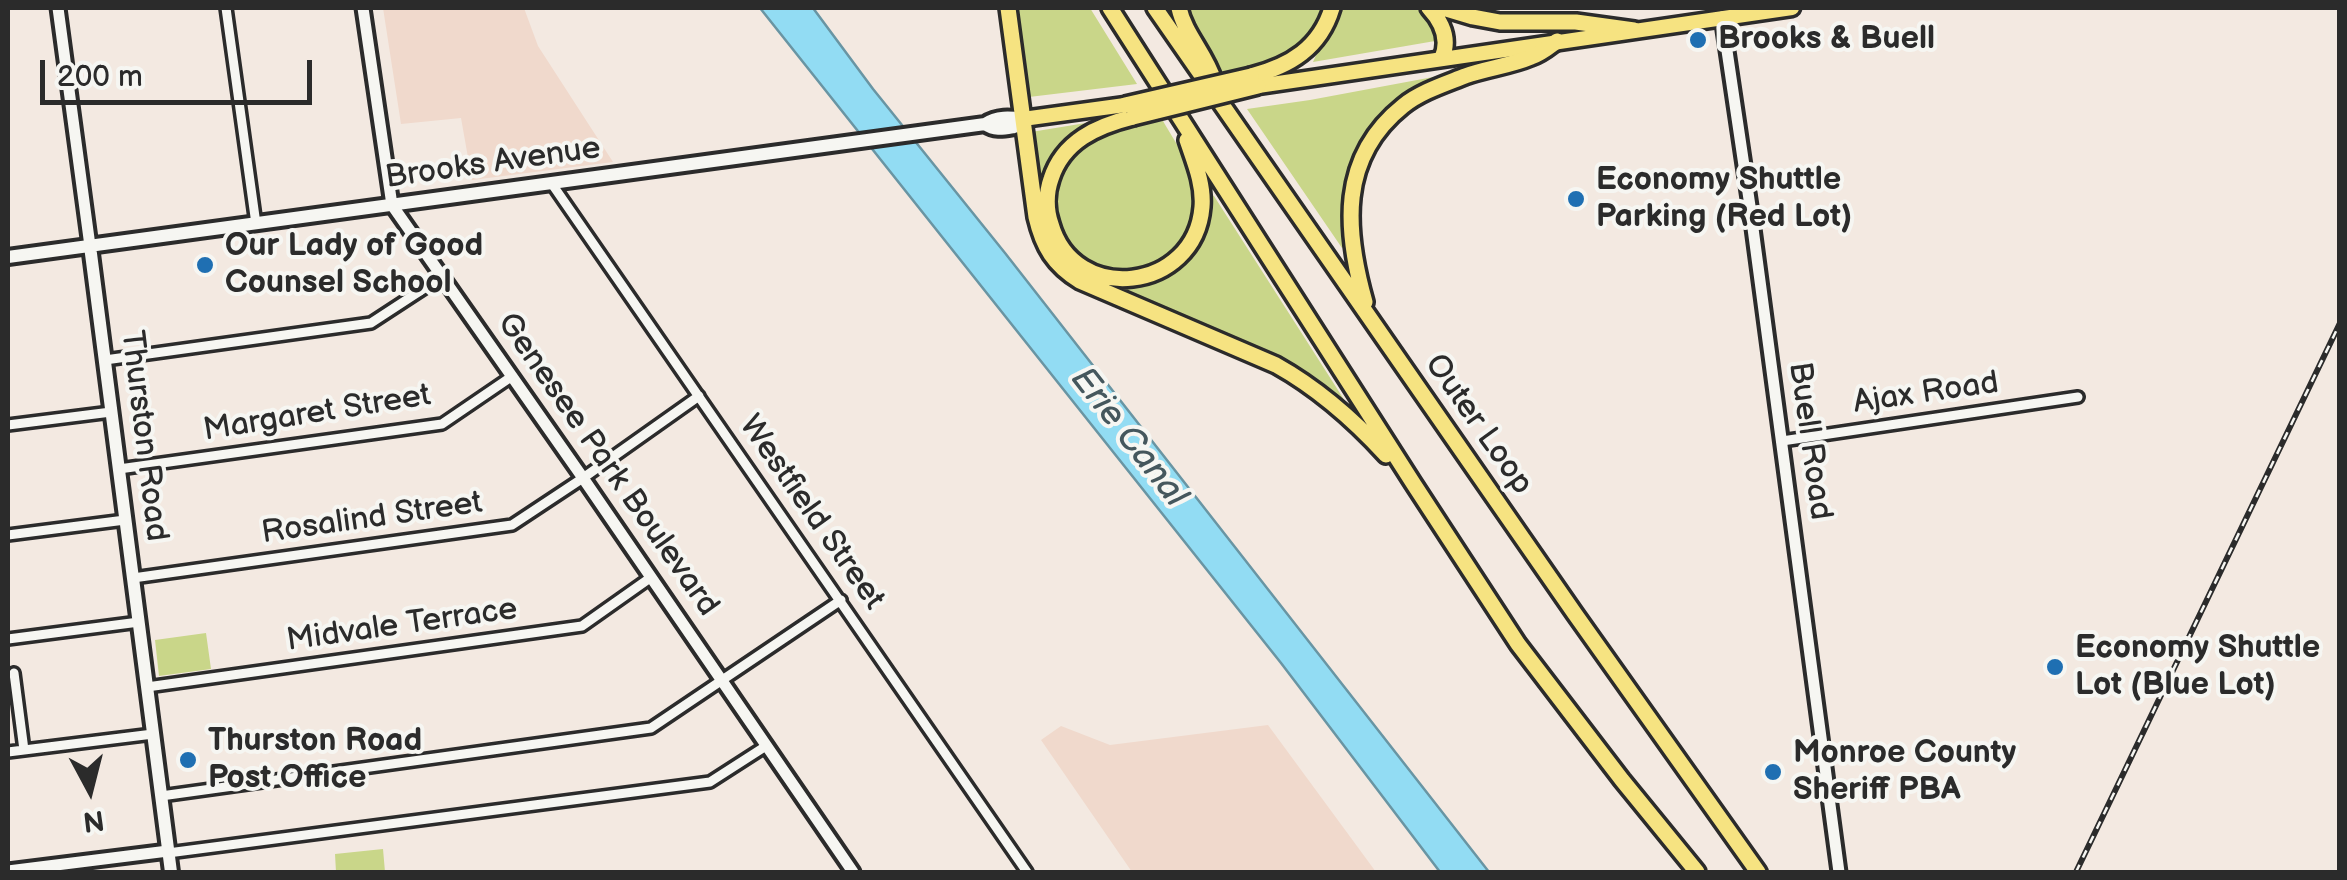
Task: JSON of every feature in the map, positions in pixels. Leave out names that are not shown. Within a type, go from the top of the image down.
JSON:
[{"type":"highway","points":[[1008,8],[1040,230],[1046,248],[1065,271],[1307,382],[1354,421],[1412,483]]},
{"type":"highway","points":[[1110,8],[1518,644],[1697,872]]},
{"type":"highway","name":"Outer Loop","points":[[1155,8],[1758,872]]},
{"type":"highway","points":[[1179,8],[1189,36],[1210,70],[1221,103]]},
{"type":"highway","points":[[1180,117],[1202,190],[1198,228],[1184,252],[1164,268],[1138,279],[1110,278],[1074,262],[1059,244],[1048,213],[1049,185],[1062,157],[1079,138],[1129,111],[1254,81],[1302,54],[1322,31],[1332,8]]},
{"type":"highway","points":[[1428,8],[1444,31],[1442,58]]},
{"type":"highway","points":[[1443,8],[1500,22],[1576,22],[1634,30]]},
{"type":"highway","points":[[1369,316],[1355,266],[1350,220],[1357,172],[1374,137],[1406,104],[1428,92],[1471,74],[1534,57],[1557,41]]},
{"type":"main road","points":[[1254,81],[1634,30],[1721,12],[1792,8]]},
{"type":"main road","name":"Brooks Avenue","points":[[8,257],[958,128],[1006,118],[1129,111]]},
{"type":"main road","name":"Thurston Road","points":[[90,246],[170,872]]},
{"type":"street","name":"Thurston Road","points":[[58,8],[90,246]]},
{"type":"street","points":[[226,8],[256,224]]},
{"type":"street","name":"Genesee Park Boulevard","points":[[363,8],[392,205],[853,872]]},
{"type":"street","name":"Buell Road","points":[[1721,12],[1839,872]]},
{"type":"street","name":"Westfield Street","points":[[552,184],[1024,868]]},
{"type":"street","points":[[105,360],[371,323],[443,276]]},
{"type":"street","name":"Margaret Street","points":[[119,468],[442,424],[512,376]]},
{"type":"street","name":"Rosalind Street","points":[[133,578],[512,525],[700,396]]},
{"type":"street","name":"Ajax Road","points":[[1782,441],[2078,396]]},
{"type":"street","points":[[8,425],[111,412]]},
{"type":"street","points":[[8,536],[126,520]]},
{"type":"street","name":"Midvale Terrace","points":[[147,687],[582,626],[650,578]]},
{"type":"street","points":[[161,796],[651,728],[841,600]]},
{"type":"street","points":[[8,638],[139,622]]},
{"type":"street","points":[[14,673],[24,750]]},
{"type":"street","points":[[8,752],[153,734]]},
{"type":"street","points":[[8,871],[710,782],[766,746]]},
{"type":"street","points":[[1008,872],[1024,868]]},
{"type":"shaded area","points":[[383,8],[524,8],[538,46],[613,162],[472,180],[461,118],[401,124]]},
{"type":"shaded area","points":[[1268,725],[1376,872],[1132,872],[1041,740],[1061,726],[1110,745]]},
{"type":"green space","points":[[1015,8],[1090,8],[1137,84],[1029,97]]},
{"type":"green space","points":[[1186,8],[1326,8],[1318,25],[1297,49],[1271,62],[1221,72]]},
{"type":"green space","points":[[1337,8],[1419,8],[1431,18],[1438,38],[1313,62]]},
{"type":"green space","points":[[1460,72],[1389,114],[1345,215],[1342,248],[1247,109],[1310,100]]},
{"type":"green space","points":[[1098,121],[1045,186],[1037,185],[1031,132]]},
{"type":"green space","points":[[1163,121],[1186,162],[1198,195],[1192,228],[1173,252],[1147,269],[1118,273],[1103,269],[1076,253],[1058,228],[1053,198],[1059,179],[1067,162],[1089,142],[1117,130]]},
{"type":"green space","points":[[1210,194],[1352,412],[1300,371],[1119,290],[1119,285],[1155,279],[1170,271],[1196,248],[1204,233]]},
{"type":"green space","points":[[206,633],[211,669],[159,676],[155,640]]},
{"type":"green space","points":[[383,849],[385,872],[336,872],[335,854]]},
{"type":"water","name":"Erie Canal","points":[[760,8],[813,8],[1489,872],[1440,872],[1281,663]]},
{"type":"railway","points":[[2076,872],[2340,323]]},
{"type":"place","name":"Brooks & Buell","points":[[1698,40]]},
{"type":"place","name":"Economy Shuttle Parking (Red Lot)","points":[[1576,199]]},
{"type":"place","name":"Our Lady of Good Counsel School","points":[[205,265]]},
{"type":"place","name":"Economy Shuttle Lot (Blue Lot)","points":[[2055,667]]},
{"type":"place","name":"Thurston Road Post Office","points":[[188,760]]},
{"type":"place","name":"Monroe County Sheriff PBA","points":[[1773,772]]}]
